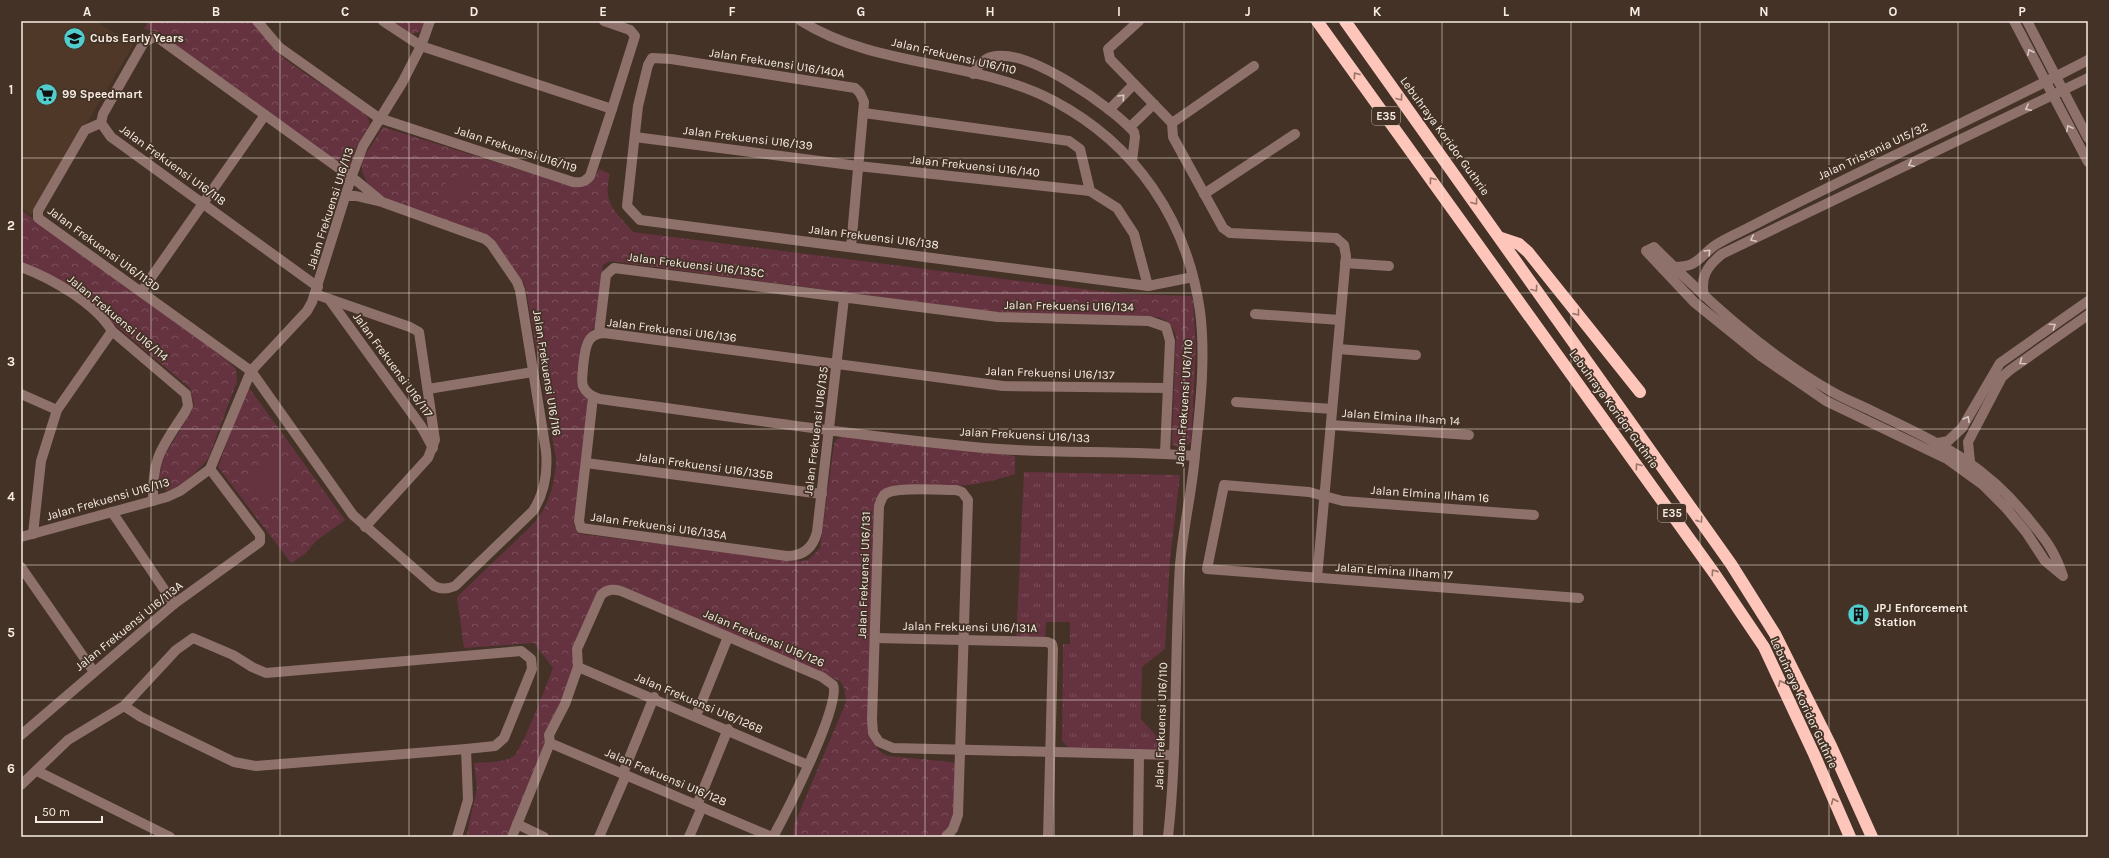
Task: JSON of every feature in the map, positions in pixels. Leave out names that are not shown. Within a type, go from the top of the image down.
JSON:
[{"type":"highway","name":"Lebuhraya Koridor Guthrie","points":[[1317,21],[1710,566],[1764,647],[1814,754],[1850,837]]},
{"type":"highway","name":"Lebuhraya Koridor Guthrie","points":[[1345,21],[1501,238],[1512,258],[1694,510],[1771,627],[1831,746],[1872,837]]},
{"type":"highway","points":[[1501,238],[1519,244],[1528,252],[1640,392]]},
{"type":"street","name":"Jalan Frekuensi U16/119","points":[[257,21],[279,47],[379,118],[578,183],[586,180],[590,176],[635,39],[630,30],[604,21]]},
{"type":"street","points":[[383,21],[421,46],[612,109]]},
{"type":"street","name":"Jalan Frekuensi U16/113","points":[[21,537],[153,501],[180,491],[210,469],[251,371],[306,311],[317,290],[351,178],[363,146],[402,83],[421,46],[430,21]]},
{"type":"street","name":"Jalan Frekuensi U16/110","points":[[801,21],[831,36],[871,51],[1018,84],[1053,101],[1085,120],[1132,161],[1154,189],[1169,213],[1193,278],[1200,312],[1202,365],[1195,456],[1180,563],[1168,837]]},
{"type":"street","points":[[1139,21],[1108,49],[1110,60],[1172,123],[1173,137],[1223,228],[1230,233],[1336,238],[1344,245],[1345,263],[1317,578]]},
{"type":"street","points":[[2014,21],[2088,162]]},
{"type":"street","points":[[2028,21],[2070,107],[2088,138]]},
{"type":"street","points":[[101,123],[107,106],[144,42],[154,37],[161,40],[265,115],[382,202]]},
{"type":"street","points":[[973,74],[978,65],[984,61],[997,56],[1009,57],[1046,70],[1072,83],[1097,99],[1134,132],[1135,137],[1132,161]]},
{"type":"street","name":"Jalan Frekuensi U16/140A","points":[[652,58],[671,59],[855,88],[860,93],[864,102],[864,113],[851,247]]},
{"type":"street","name":"Jalan Frekuensi U16/138","points":[[652,58],[648,65],[638,106],[627,206],[640,220],[1148,286],[1193,278]]},
{"type":"street","name":"Jalan Tristania U15/32","points":[[1674,267],[1685,267],[1694,264],[1714,246],[1782,211],[2046,83],[2088,60]]},
{"type":"street","points":[[1172,123],[1254,66]]},
{"type":"street","points":[[1704,296],[1702,281],[1705,271],[1712,262],[1722,254],[2088,78]]},
{"type":"street","points":[[1109,110],[1134,84]]},
{"type":"street","points":[[2070,107],[2077,84]]},
{"type":"street","points":[[1130,127],[1154,104]]},
{"type":"street","points":[[864,113],[1069,141],[1080,149],[1090,191],[1116,208],[1134,234],[1148,286]]},
{"type":"street","points":[[141,292],[265,115]]},
{"type":"street","name":"Jalan Frekuensi U16/118","points":[[101,123],[111,137],[203,203],[317,290]]},
{"type":"street","name":"Jalan Frekuensi U16/113D","points":[[101,123],[85,130],[38,211],[37,216],[40,220],[251,371]]},
{"type":"street","points":[[1204,194],[1295,134]]},
{"type":"street","name":"Jalan Frekuensi U16/139","points":[[635,137],[858,166]]},
{"type":"street","name":"Jalan Frekuensi U16/140","points":[[858,166],[1090,191]]},
{"type":"street","points":[[346,196],[356,196],[382,202]]},
{"type":"street","name":"Jalan Frekuensi U16/116","points":[[365,527],[434,586],[444,589],[455,586],[532,511],[540,498],[546,476],[547,462],[520,290],[517,282],[491,244],[478,235],[382,202]]},
{"type":"street","points":[[1782,211],[1788,222]]},
{"type":"street","points":[[1654,247],[1674,267],[1704,296],[1768,350],[1829,391],[1938,443],[1970,462],[1990,477],[2013,500],[2048,542],[2057,556],[2064,576],[2045,561],[2011,514],[1983,485],[1947,459],[1826,401],[1774,366],[1694,302],[1646,251],[1654,247]]},
{"type":"street","points":[[1345,263],[1389,266]]},
{"type":"street","name":"Jalan Frekuensi U16/114","points":[[21,267],[60,284],[108,324],[112,331],[182,388],[188,399],[185,412],[158,455],[154,468],[153,501]]},
{"type":"street","name":"Jalan Frekuensi U16/135C","points":[[599,333],[606,275],[614,268],[844,298]]},
{"type":"street","name":"Jalan Frekuensi U16/117","points":[[317,290],[330,299],[410,327],[419,332],[435,440],[433,448]]},
{"type":"street","name":"Jalan Frekuensi U16/135","points":[[794,556],[807,550],[815,539],[830,429],[844,298]]},
{"type":"street","name":"Jalan Frekuensi U16/134","points":[[844,298],[1007,318],[1149,321],[1160,324],[1166,327],[1170,341],[1167,388],[1166,453]]},
{"type":"street","name":"Jalan Frekuensi U16/117","points":[[330,299],[421,426],[433,448]]},
{"type":"street","points":[[1938,443],[1948,441],[1962,428],[2000,363],[2088,301]]},
{"type":"street","points":[[1255,314],[1340,320]]},
{"type":"street","points":[[1970,462],[1968,442],[2002,378],[2010,370],[2088,315]]},
{"type":"street","points":[[32,534],[40,466],[57,410],[112,331]]},
{"type":"street","name":"Jalan Frekuensi U16/136","points":[[593,397],[583,386],[584,356],[588,343],[599,333],[837,365]]},
{"type":"street","points":[[1338,349],[1416,355]]},
{"type":"street","name":"Jalan Frekuensi U16/137","points":[[837,365],[1003,386],[1167,388]]},
{"type":"street","points":[[251,371],[353,515],[365,527],[428,458],[433,448]]},
{"type":"street","points":[[428,389],[533,372]]},
{"type":"street","points":[[21,394],[57,410]]},
{"type":"street","points":[[593,397],[830,429]]},
{"type":"street","name":"Jalan Frekuensi U16/135A","points":[[593,397],[579,521],[582,528],[794,556]]},
{"type":"street","points":[[1236,402],[1332,409]]},
{"type":"street","name":"Jalan Elmina Ilham 14","points":[[1331,425],[1469,435]]},
{"type":"street","name":"Jalan Frekuensi U16/133","points":[[830,429],[991,448],[1166,453],[1195,456]]},
{"type":"street","name":"Jalan Frekuensi U16/135B","points":[[586,463],[822,494]]},
{"type":"street","name":"Jalan Frekuensi U16/113A","points":[[21,735],[174,604],[259,544],[261,540],[260,535],[210,469]]},
{"type":"street","name":"Jalan Elmina Ilham 16","points":[[1207,569],[1224,485],[1309,492],[1343,501],[1534,515]]},
{"type":"street","name":"Jalan Frekuensi U16/131","points":[[961,749],[968,500],[962,492],[956,490],[894,491],[887,493],[881,500],[879,506],[872,732],[879,742],[893,748],[1172,755]]},
{"type":"street","points":[[112,512],[174,604]]},
{"type":"street","points":[[21,567],[94,672]]},
{"type":"street","name":"Jalan Elmina Ilham 17","points":[[1207,569],[1579,598]]},
{"type":"street","name":"Jalan Frekuensi U16/126","points":[[578,667],[577,649],[601,595],[609,590],[621,592],[728,637],[822,677],[833,685],[834,698],[808,765],[793,801],[772,837]]},
{"type":"street","points":[[696,716],[728,637]]},
{"type":"street","points":[[21,785],[68,740],[124,706],[176,650],[193,638],[233,655],[252,667],[266,673],[521,651],[531,660],[532,670],[504,738],[494,746],[256,766],[234,762],[141,717],[124,706]]},
{"type":"street","name":"Jalan Frekuensi U16/131A","points":[[875,638],[1047,642],[1052,644],[1052,752]]},
{"type":"street","points":[[512,837],[550,743],[549,735],[564,704],[578,667]]},
{"type":"street","name":"Jalan Frekuensi U16/126B","points":[[578,667],[654,697],[808,765]]},
{"type":"street","points":[[599,837],[654,697]]},
{"type":"street","points":[[689,837],[728,729]]},
{"type":"street","name":"Jalan Frekuensi U16/128","points":[[550,743],[772,837]]},
{"type":"street","points":[[457,837],[468,800],[466,749]]},
{"type":"street","points":[[946,837],[953,829],[958,816],[961,749]]},
{"type":"street","points":[[1048,837],[1052,752]]},
{"type":"street","points":[[1138,837],[1139,754]]},
{"type":"street","points":[[37,771],[170,837]]},
{"type":"street","points":[[517,824],[544,837]]},
{"type":"shaded area","points":[[25,21],[95,21],[134,44],[32,215],[21,208],[21,27]]},
{"type":"green space","points":[[149,21],[253,21],[280,55],[362,111],[369,120],[370,124],[356,148],[350,167],[345,169],[158,32],[144,29]]},
{"type":"green space","points":[[392,21],[426,21],[423,30],[413,34]]},
{"type":"green space","points":[[383,127],[568,185],[587,183],[593,179],[599,169],[610,174],[608,184],[609,200],[616,212],[633,232],[1123,294],[1191,296],[1193,301],[1196,349],[1191,442],[1187,446],[1180,448],[1173,445],[1172,441],[1176,337],[1174,330],[1170,325],[1165,320],[1158,317],[1012,313],[978,310],[610,261],[603,265],[596,325],[582,342],[577,383],[580,391],[587,400],[588,407],[574,525],[580,534],[801,561],[808,560],[820,548],[834,444],[837,439],[846,436],[1015,456],[1015,474],[1000,479],[971,485],[942,488],[897,489],[880,504],[872,736],[877,748],[888,756],[951,762],[956,764],[959,815],[948,837],[793,837],[794,825],[846,702],[844,688],[840,681],[622,586],[612,587],[575,643],[578,667],[508,837],[466,837],[477,789],[474,763],[500,761],[514,756],[529,729],[553,668],[534,643],[464,648],[457,597],[534,523],[548,501],[551,493],[556,459],[525,285],[487,235],[387,199],[368,184],[362,172],[362,160]]},
{"type":"green space","points":[[462,172],[474,188],[452,203],[441,187]]},
{"type":"green space","points":[[21,210],[227,360],[236,369],[237,381],[208,459],[194,474],[176,488],[167,490],[158,481],[164,456],[192,411],[194,405],[190,388],[71,288],[21,262]]},
{"type":"green space","points":[[250,389],[345,520],[316,541],[305,554],[291,563],[218,467],[242,400],[247,390]]},
{"type":"green space","points":[[277,458],[293,479],[263,502],[247,481]]},
{"type":"green space","points":[[1024,472],[1180,475],[1170,560],[1165,649],[1142,667],[1141,719],[1160,740],[1160,751],[1069,748],[1062,741],[1063,644],[1070,644],[1070,622],[1046,622],[1045,643],[1016,642]]},
{"type":"place","name":"Cubs Early Years","points":[[75,38]]},
{"type":"place","name":"99 Speedmart","points":[[47,94]]},
{"type":"place","name":"JPJ Enforcement Station","points":[[1858,615]]}]
